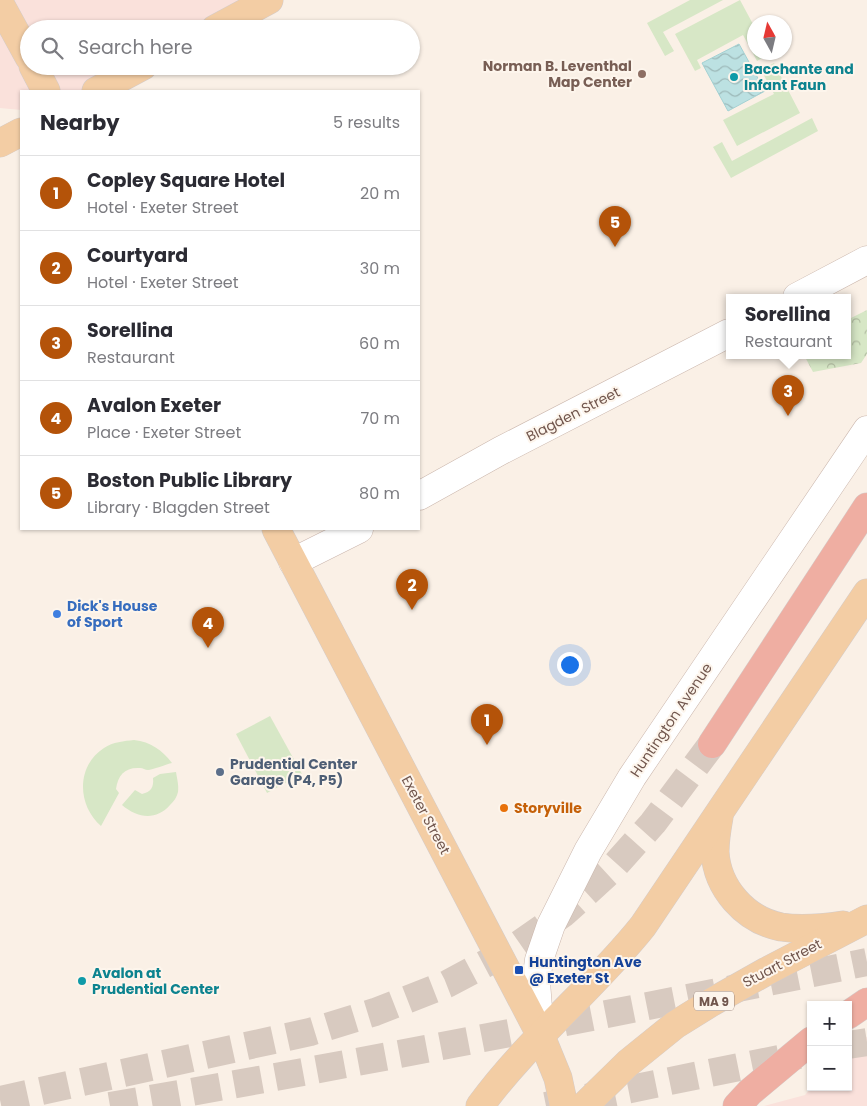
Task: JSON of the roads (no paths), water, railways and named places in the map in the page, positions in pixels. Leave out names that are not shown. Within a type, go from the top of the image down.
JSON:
[{"type":"highway","points":[[712,744],[867,507]]},
{"type":"highway","points":[[852,1012],[867,1002]]},
{"type":"highway","points":[[737,1106],[750,1092],[807,1044]]},
{"type":"main road","points":[[232,20],[270,0]]},
{"type":"main road","points":[[0,4],[20,41]]},
{"type":"main road","points":[[38,75],[45,90]]},
{"type":"main road","points":[[98,90],[126,75]]},
{"type":"main road","points":[[0,143],[20,133]]},
{"type":"main road","name":"Exeter Street","points":[[277,530],[540,1034],[558,1078],[564,1106]]},
{"type":"main road","points":[[480,1106],[496,1084],[540,1034],[620,954],[652,914],[867,592]]},
{"type":"main road","points":[[721,812],[716,845],[717,864],[720,877],[733,898],[743,908],[766,923],[795,929],[828,927],[864,920]]},
{"type":"main road","name":"Stuart Street","points":[[584,1106],[628,1063],[675,1025],[720,997],[864,920]]},
{"type":"street","points":[[803,294],[867,260]]},
{"type":"street","name":"Blagden Street","points":[[420,495],[500,451],[726,335]]},
{"type":"street","name":"Huntington Avenue","points":[[540,1034],[536,982],[539,960],[551,926],[588,851],[632,777],[867,430]]},
{"type":"street","points":[[293,562],[357,530]]},
{"type":"water","points":[[739,44],[765,91],[728,111],[702,63]]},
{"type":"tunnel","points":[[0,1100],[310,1032],[375,1012],[447,984],[511,950],[564,913],[609,872],[653,823],[712,744]]},
{"type":"tunnel","points":[[110,1106],[300,1073],[867,962]]},
{"type":"tunnel","points":[[852,1044],[867,1042]]},
{"type":"tunnel","points":[[546,1106],[799,1055]]},
{"type":"place","name":"Norman B. Leventhal Map Center","points":[[642,74]]},
{"type":"place","name":"Bacchante and Infant Faun","points":[[734,77]]},
{"type":"place","name":"Boston Public Library","points":[[615,247]]},
{"type":"place","name":"Sorellina","points":[[788,416]]},
{"type":"place","name":"Courtyard","points":[[412,610]]},
{"type":"place","name":"Dick's House of Sport","points":[[57,614]]},
{"type":"place","name":"Avalon Exeter","points":[[208,648]]},
{"type":"place","name":"Copley Square Hotel","points":[[487,745]]},
{"type":"place","name":"Prudential Center Garage (P4, P5)","points":[[220,772]]},
{"type":"place","name":"Storyville","points":[[504,808]]},
{"type":"place","name":"Huntington Ave @ Exeter St","points":[[519,970]]},
{"type":"place","name":"Avalon at Prudential Center","points":[[82,981]]}]
